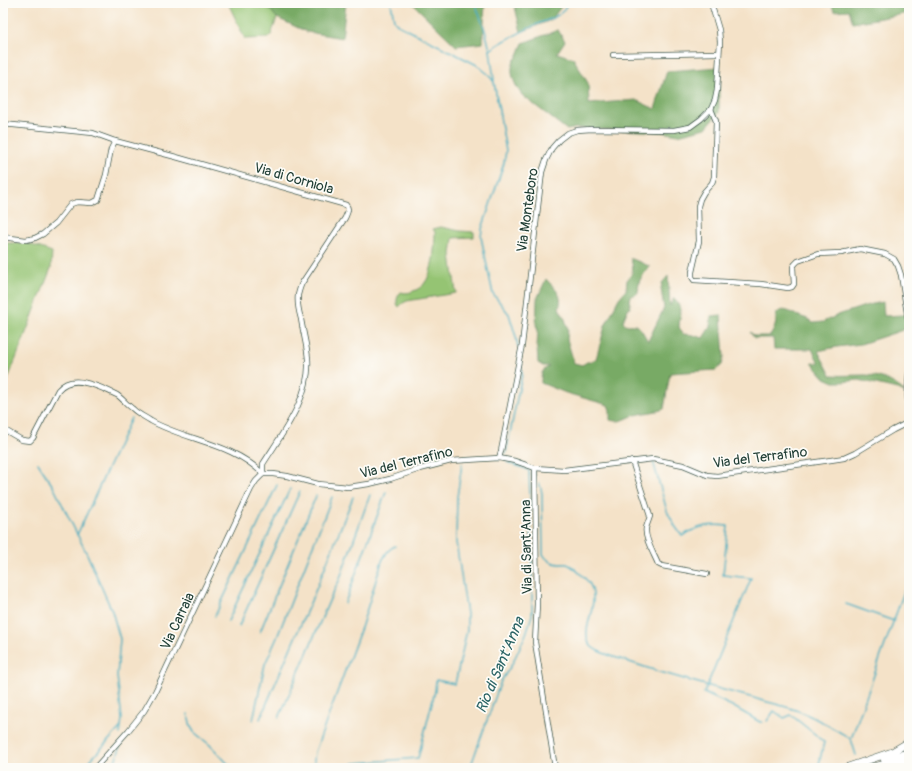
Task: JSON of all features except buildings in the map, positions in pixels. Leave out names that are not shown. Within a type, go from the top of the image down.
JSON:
[{"type":"highway","points":[[846,768],[892,752],[909,742]]},
{"type":"highway","points":[[846,768],[909,753]]},
{"type":"highway","points":[[869,768],[909,759]]},
{"type":"street","name":"Via Monteboro","points":[[498,458],[501,451],[522,345],[542,172],[546,160],[552,148],[559,140],[568,133],[577,130],[674,130],[690,127],[701,119],[711,108],[715,100],[717,90],[720,42],[719,30],[711,3]]},
{"type":"street","points":[[613,55],[719,54]]},
{"type":"street","points":[[711,108],[716,121],[714,177],[712,183],[700,199],[698,206],[699,241],[692,272],[692,277],[694,280],[761,284],[788,288],[792,287],[794,284],[793,267],[798,261],[818,254],[841,253],[860,249],[885,254],[894,259],[898,266],[901,275],[909,326]]},
{"type":"street","points":[[3,124],[93,133],[115,141],[111,148],[105,180],[98,200],[92,203],[77,202],[71,204],[56,223],[43,234],[35,238],[26,240],[3,237]]},
{"type":"street","name":"Via di Corniola","points":[[115,141],[176,156],[310,194],[346,205],[348,207],[345,218],[302,283],[298,296],[298,307],[308,359],[306,382],[298,406],[263,464],[263,474]]},
{"type":"street","points":[[909,372],[909,408]]},
{"type":"street","points":[[3,429],[22,440],[30,440],[33,438],[58,390],[62,385],[77,381],[103,388],[118,396],[134,410],[157,424],[174,432],[237,455],[255,466],[263,474]]},
{"type":"street","name":"Via del Terrafino","points":[[263,474],[287,476],[318,484],[348,487],[390,480],[420,469],[464,459],[498,458],[515,461],[535,468],[564,470],[653,458],[684,465],[707,475],[717,476],[844,458],[909,422]]},
{"type":"street","points":[[632,461],[650,516],[646,528],[646,536],[658,564],[706,574]]},
{"type":"street","name":"Via di Sant'Anna","points":[[535,468],[537,604],[535,642],[555,768]]},
{"type":"street","name":"Via Carraia","points":[[95,768],[128,731],[148,704],[256,481],[263,474]]},
{"type":"green space","points":[[228,3],[265,3],[277,18],[271,35],[268,38],[245,39]]},
{"type":"green space","points":[[265,3],[346,3],[342,38],[307,32],[277,18]]},
{"type":"green space","points":[[411,3],[485,3],[483,43],[456,46]]},
{"type":"green space","points":[[514,3],[564,3],[551,20],[521,32]]},
{"type":"green space","points":[[831,3],[909,3],[909,13],[853,23],[849,10],[834,11]]},
{"type":"green space","points":[[558,30],[565,41],[557,53],[573,58],[588,83],[589,104],[636,100],[655,109],[667,71],[719,67],[719,112],[706,128],[678,135],[661,132],[577,128],[567,130],[523,96],[516,85],[512,72],[513,63],[518,56],[523,43]]},
{"type":"green space","points":[[441,227],[474,232],[474,237],[453,238],[451,254],[456,293],[407,301],[399,307],[397,304],[398,295],[401,292],[407,293],[416,290],[422,286],[430,274],[434,252],[435,232],[433,229]]},
{"type":"green space","points":[[3,241],[8,243],[26,243],[52,252],[51,268],[3,392]]},
{"type":"green space","points":[[630,258],[650,267],[639,282],[638,292],[630,296],[629,300],[631,308],[628,309],[623,321],[625,324],[637,326],[641,329],[648,341],[664,308],[661,289],[662,283],[668,276],[670,306],[674,298],[681,309],[679,327],[683,334],[703,338],[710,327],[711,316],[721,315],[724,357],[722,365],[716,370],[670,373],[664,409],[614,421],[610,420],[610,410],[608,405],[566,393],[541,383],[541,375],[544,369],[549,367],[538,363],[538,330],[536,325],[537,299],[546,279],[559,295],[559,308],[568,329],[567,339],[574,363],[582,365],[593,361],[596,359],[605,326],[619,298],[626,290],[627,280],[633,270]]},
{"type":"green space","points":[[883,302],[884,316],[903,315],[909,312],[909,328],[861,344],[818,351],[831,375],[876,376],[892,382],[905,392],[859,380],[834,382],[825,378],[812,363],[819,363],[812,349],[774,349],[773,338],[754,338],[750,332],[755,336],[770,336],[775,325],[776,314],[784,310],[813,323],[823,322],[838,315],[868,305]]},
{"type":"green space","points":[[440,452],[442,460],[428,464],[426,455]]},
{"type":"waterway","name":"Rio di Sant'Anna","points":[[391,3],[394,20],[398,25],[477,65],[488,74],[494,82],[506,151],[504,163],[482,229],[481,237],[493,294],[509,314],[518,347]]},
{"type":"waterway","points":[[475,3],[485,30],[490,50],[494,80]]},
{"type":"waterway","points":[[490,50],[514,35],[555,17],[562,11],[567,3]]},
{"type":"waterway","name":"Rio di Sant'Anna","points":[[506,453],[522,374],[521,364]]},
{"type":"waterway","points":[[77,535],[131,418]]},
{"type":"waterway","points":[[653,461],[667,511],[682,536],[704,526],[728,526],[723,575],[751,578],[704,693],[762,722]]},
{"type":"waterway","name":"Rio di Sant'Anna","points":[[470,768],[501,681],[512,664],[526,634],[532,615],[532,554],[529,471],[507,462]]},
{"type":"waterway","points":[[38,463],[54,488],[87,554],[112,611],[120,639],[117,676],[122,719],[120,734]]},
{"type":"waterway","points":[[351,768],[352,764],[355,763],[418,758],[435,691],[436,680],[455,684],[467,630],[467,614],[456,542],[457,497],[462,464]]},
{"type":"waterway","points":[[539,483],[542,494],[543,554],[552,562],[571,566],[589,583],[593,599],[587,634],[588,641],[594,649],[660,672],[795,710],[820,721],[851,739]]},
{"type":"waterway","points":[[215,616],[277,485]]},
{"type":"waterway","points":[[228,621],[290,489]]},
{"type":"waterway","points":[[239,626],[300,491]]},
{"type":"waterway","points":[[345,603],[386,492]]},
{"type":"waterway","points":[[279,718],[339,581],[370,495]]},
{"type":"waterway","points":[[260,632],[316,496]]},
{"type":"waterway","points":[[253,720],[265,664],[276,640],[332,497]]},
{"type":"waterway","points":[[260,719],[317,587],[353,497]]},
{"type":"waterway","points":[[315,768],[315,752],[362,625],[382,561],[389,550],[395,546]]},
{"type":"waterway","points":[[856,755],[851,739],[909,578]]},
{"type":"waterway","points":[[846,604],[894,621]]},
{"type":"waterway","points":[[767,721],[774,711],[784,718],[791,715],[821,739],[824,742],[819,764]]},
{"type":"waterway","points":[[188,714],[191,727],[194,732],[210,745],[232,768]]},
{"type":"waterway","points":[[83,768],[121,727]]},
{"type":"waterway","points":[[112,768],[120,745]]}]
